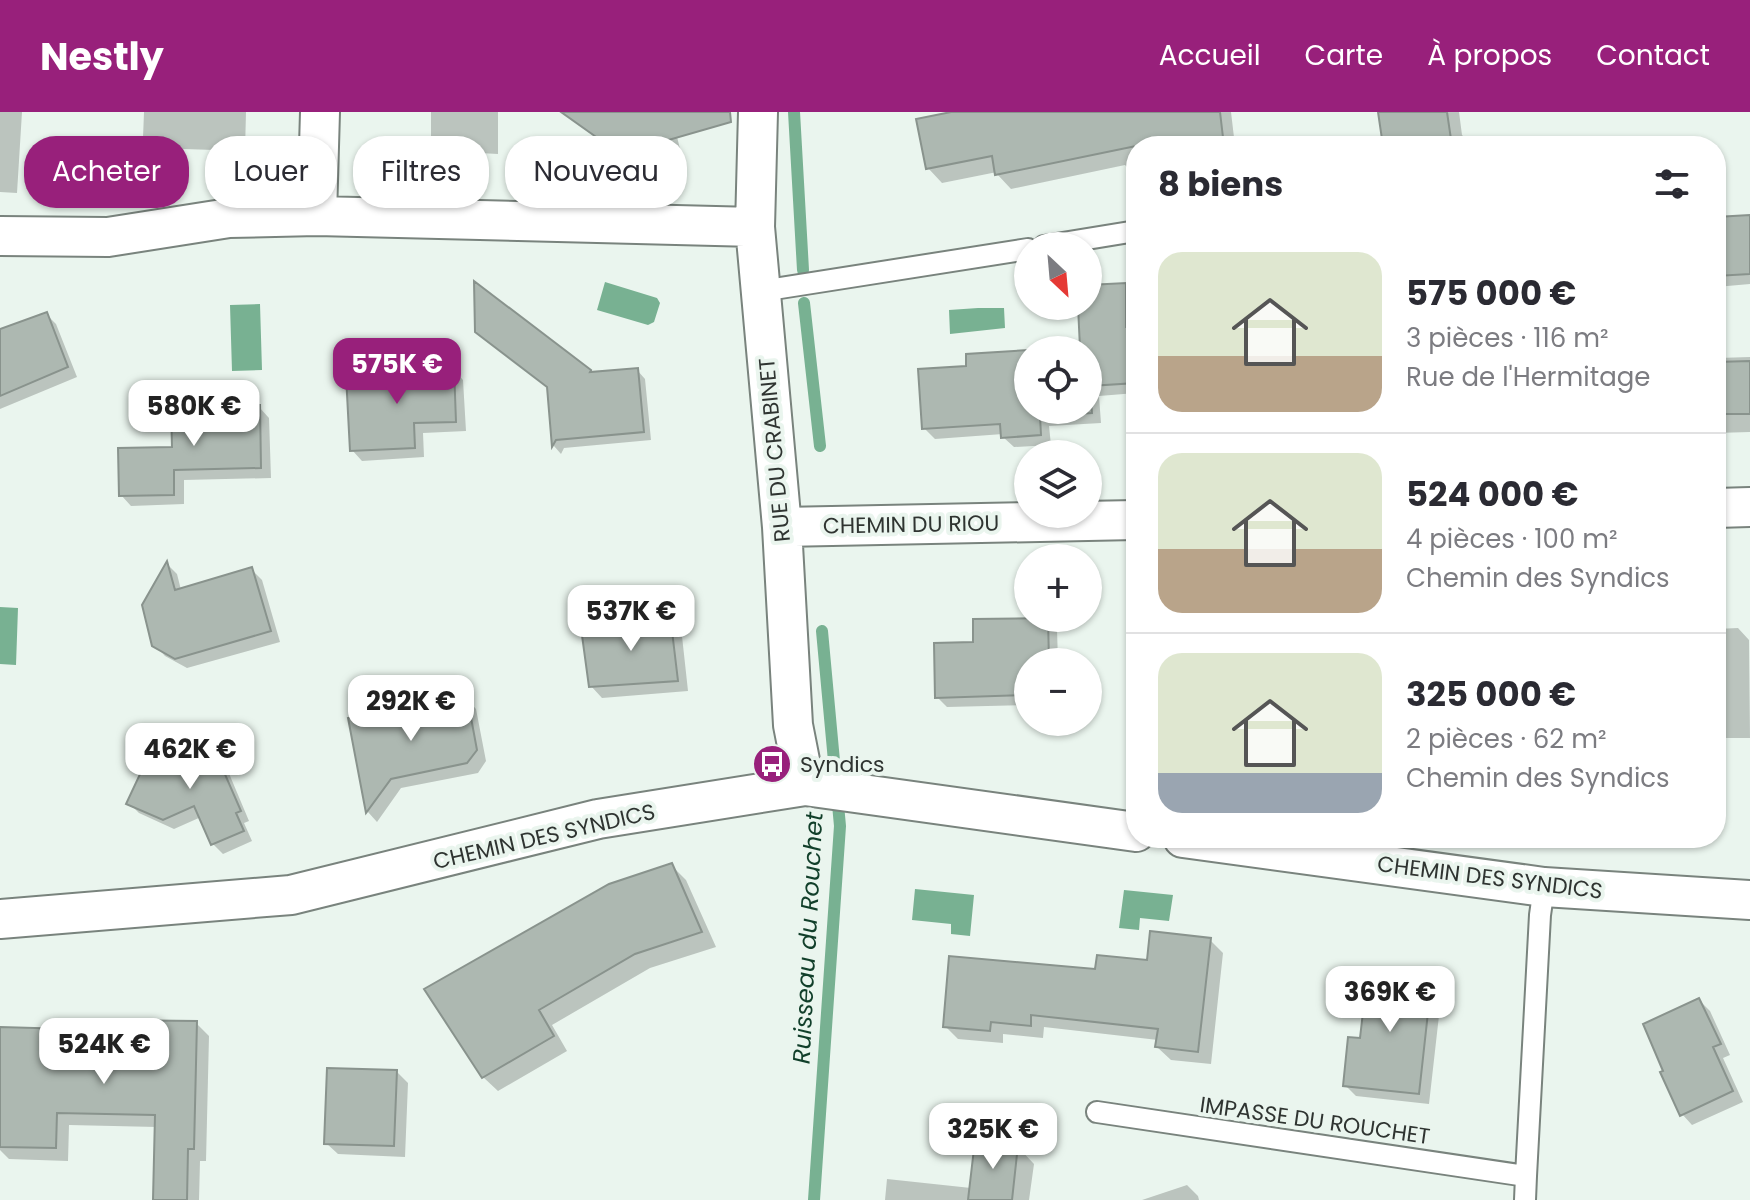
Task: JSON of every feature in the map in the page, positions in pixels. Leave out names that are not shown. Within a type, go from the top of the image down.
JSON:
[{"type":"street","points":[[317,216],[320,112]]},
{"type":"street","name":"RUE DU CRABINET","points":[[758,112],[755,227],[782,527],[793,725],[826,789]]},
{"type":"street","points":[[0,236],[108,237],[229,218],[317,216],[755,227]]},
{"type":"street","points":[[1726,508],[1750,507]]},
{"type":"street","name":"CHEMIN DU RIOU","points":[[782,527],[1126,520]]},
{"type":"street","name":"CHEMIN DES SYNDICS","points":[[0,919],[291,895],[598,819],[826,789],[1126,831]]},
{"type":"street","name":"CHEMIN DES SYNDICS","points":[[1257,848],[1544,887],[1750,900]]},
{"type":"lane","points":[[1102,237],[1126,233]]},
{"type":"lane","points":[[761,291],[1014,251]]},
{"type":"lane","points":[[1525,1200],[1544,887]]},
{"type":"lane","name":"IMPASSE DU ROUCHET","points":[[1097,1112],[1526,1176]]},
{"type":"shaded area","points":[[605,282],[657,298],[660,303],[654,322],[648,325],[597,310]]},
{"type":"shaded area","points":[[260,304],[262,370],[232,371],[230,305]]},
{"type":"shaded area","points":[[1004,308],[1005,328],[950,334],[949,310]]},
{"type":"shaded area","points":[[0,607],[18,608],[16,665],[0,664]]},
{"type":"shaded area","points":[[915,889],[974,895],[970,936],[951,934],[951,924],[912,920]]},
{"type":"shaded area","points":[[1124,890],[1173,895],[1169,921],[1140,918],[1139,930],[1119,928]]},
{"type":"building","points":[[561,112],[730,112],[731,122],[682,136],[595,136]]},
{"type":"building","points":[[951,112],[1220,112],[1223,136],[1126,136],[1126,148],[995,175],[992,156],[926,169],[916,119]]},
{"type":"building","points":[[1378,112],[1447,112],[1451,136],[1382,136]]},
{"type":"building","points":[[1750,215],[1750,274],[1726,275],[1726,216]]},
{"type":"building","points":[[474,281],[590,372],[638,368],[644,432],[556,440],[552,447],[547,387],[475,332]]},
{"type":"building","points":[[1126,283],[1126,384],[1102,385],[1102,336],[1079,336],[1079,320],[1102,320],[1102,284]]},
{"type":"building","points":[[47,312],[68,367],[0,396],[0,329]]},
{"type":"building","points":[[1014,351],[1014,424],[1040,424],[1041,435],[1001,438],[1000,424],[922,429],[918,369],[966,366],[966,354]]},
{"type":"building","points":[[1750,361],[1750,414],[1726,414],[1726,362]]},
{"type":"building","points":[[454,367],[456,422],[414,423],[415,448],[350,451],[346,375]]},
{"type":"building","points":[[260,405],[261,468],[174,470],[174,495],[119,496],[118,448],[172,447],[171,406]]},
{"type":"building","points":[[167,561],[175,590],[252,567],[271,631],[175,659],[152,646],[142,605]]},
{"type":"building","points":[[670,614],[678,681],[589,687],[581,628],[638,626],[638,615]]},
{"type":"building","points":[[1014,618],[1014,632],[1048,632],[1049,648],[1014,648],[1014,695],[935,698],[934,643],[973,642],[973,619]]},
{"type":"building","points":[[467,696],[477,750],[467,763],[391,779],[366,813],[348,718]]},
{"type":"building","points":[[210,740],[241,811],[236,813],[244,831],[211,845],[194,806],[163,820],[126,804],[149,755],[162,762]]},
{"type":"building","points":[[672,863],[702,932],[635,954],[539,1010],[554,1036],[482,1078],[424,989],[609,884]]},
{"type":"building","points":[[1150,931],[1211,938],[1198,1052],[1155,1047],[1158,1029],[1031,1015],[1031,1026],[991,1022],[990,1031],[943,1027],[949,956],[1095,969],[1097,955],[1147,960]]},
{"type":"building","points":[[1368,969],[1432,976],[1419,1094],[1343,1086],[1348,1037],[1360,1038]]},
{"type":"building","points":[[1699,998],[1721,1044],[1713,1047],[1733,1091],[1680,1116],[1643,1024]]},
{"type":"building","points":[[105,1020],[197,1021],[194,1149],[188,1149],[187,1200],[153,1200],[155,1115],[57,1113],[56,1148],[0,1147],[0,1027],[104,1030]]},
{"type":"building","points":[[327,1068],[397,1070],[394,1146],[324,1144]]},
{"type":"building","points":[[975,1140],[1018,1145],[1012,1200],[968,1200]]},
{"type":"waterway","name":"Ruisseau du Rouchet","points":[[794,112],[803,270]]},
{"type":"waterway","name":"Ruisseau du Rouchet","points":[[804,303],[820,446]]},
{"type":"waterway","name":"Ruisseau du Rouchet","points":[[814,1200],[840,826],[822,631]]},
{"type":"place","name":"Syndics","points":[[772,764]]}]
